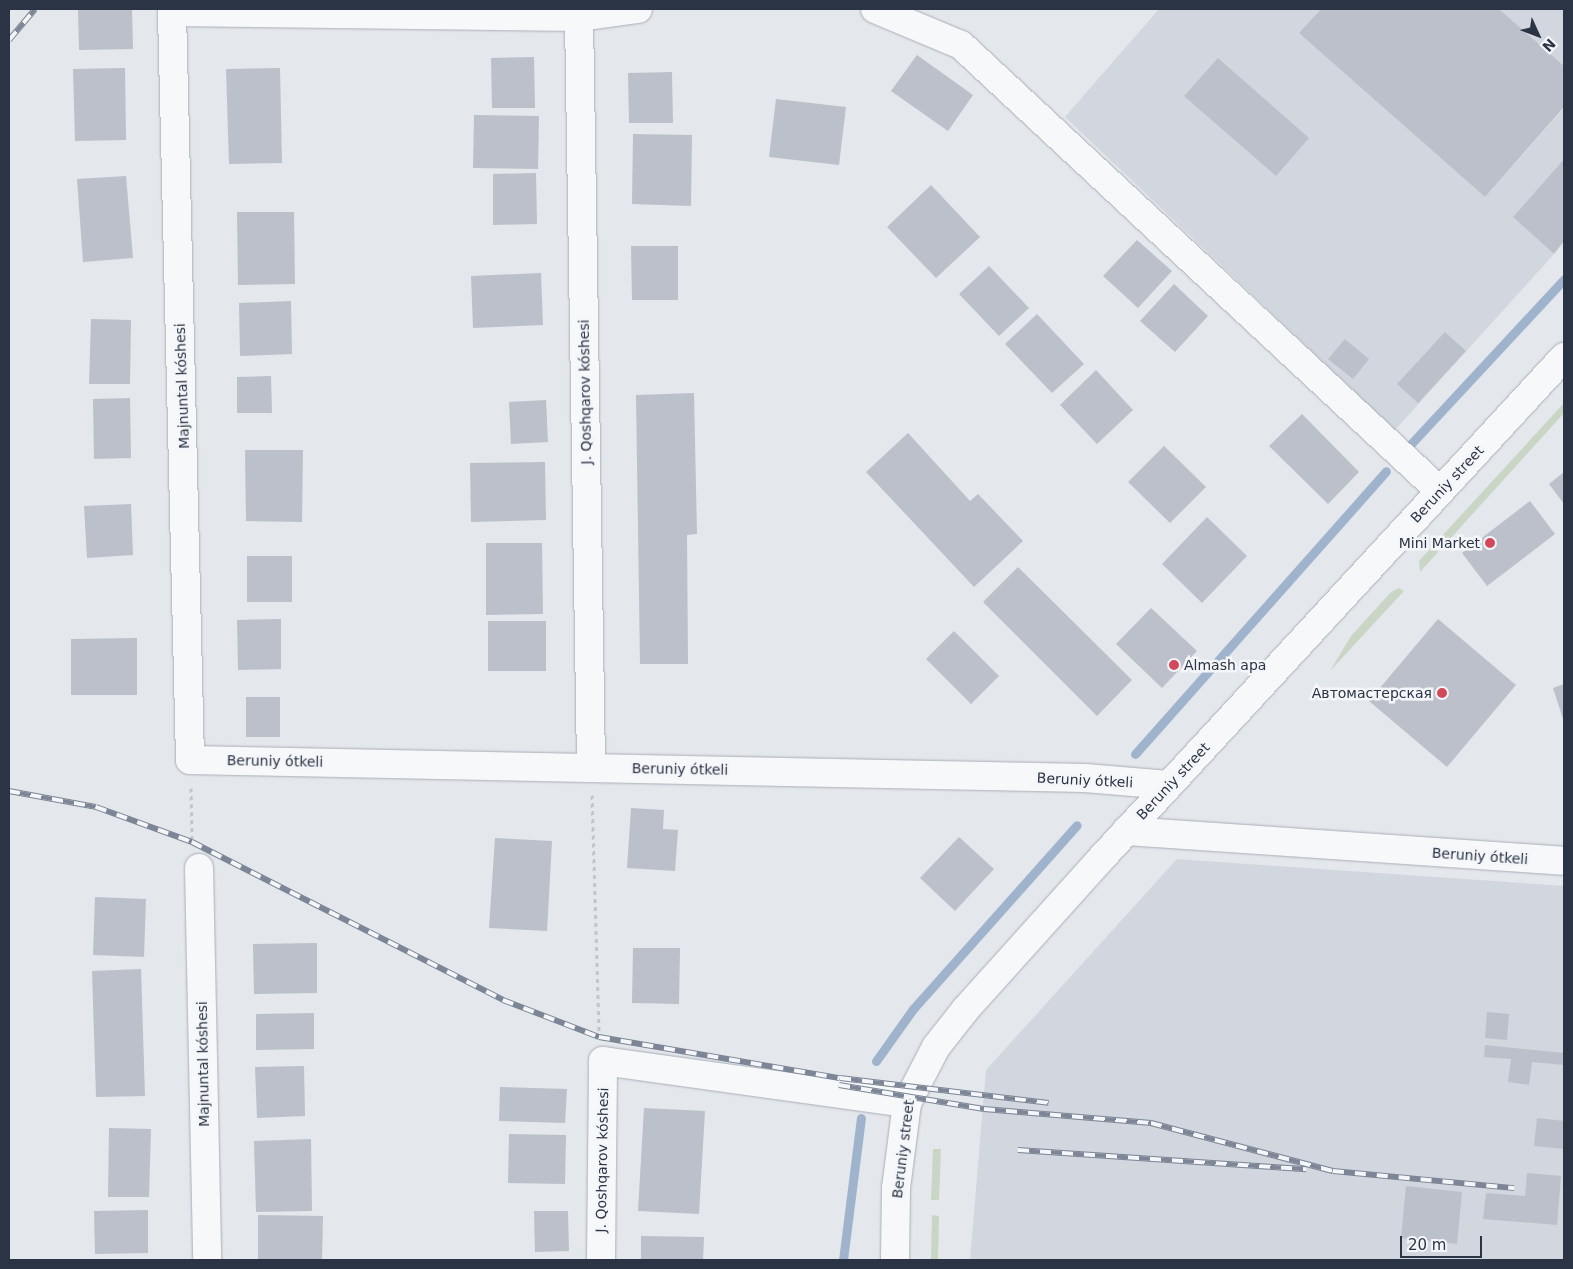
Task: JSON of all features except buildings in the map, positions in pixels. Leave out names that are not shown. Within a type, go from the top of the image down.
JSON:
[{"type":"street","points":[[579,17],[638,9]]},
{"type":"street","points":[[875,9],[961,45],[1440,491]]},
{"type":"street","name":"Majnuntal kóshesi","points":[[190,760],[172,12],[579,17]]},
{"type":"street","name":"J. Qoshqarov kóshesi","points":[[579,17],[591,767]]},
{"type":"street","name":"Beruniy street","points":[[895,1260],[896,1188],[907,1103],[936,1048],[965,1010],[1126,831],[1564,357]]},
{"type":"street","name":"Beruniy ótkeli","points":[[190,760],[1085,778],[1169,786]]},
{"type":"street","name":"Beruniy ótkeli","points":[[1126,831],[1564,861]]},
{"type":"street","name":"Majnuntal kóshesi","points":[[199,868],[207,1260]]},
{"type":"street","points":[[603,1061],[907,1103]]},
{"type":"street","name":"J. Qoshqarov kóshesi","points":[[601,1260],[603,1061]]},
{"type":"path","points":[[190,760],[192,842],[199,868]]},
{"type":"path","points":[[591,767],[599,1037],[603,1061]]},
{"type":"shaded area","points":[[1159,9],[1321,9],[1300,33],[1485,197],[1564,108],[1564,159],[1513,217],[1554,254],[1395,430],[1065,117]]},
{"type":"shaded area","points":[[1499,9],[1564,9],[1564,66]]},
{"type":"shaded area","points":[[1177,859],[1564,886],[1564,1260],[970,1260],[986,1070]]},
{"type":"green space","points":[[1564,403],[1564,413],[1420,572],[1419,561]]},
{"type":"green space","points":[[1399,588],[1404,591],[1330,671],[1351,636],[1391,592]]},
{"type":"green space","points":[[933,1149],[941,1149],[939,1200],[931,1200]]},
{"type":"green space","points":[[932,1215],[939,1216],[938,1260],[931,1260]]},
{"type":"waterway","points":[[1409,446],[1564,279]]},
{"type":"waterway","points":[[1135,754],[1386,471]]},
{"type":"waterway","points":[[876,1061],[913,1009],[1077,825]]},
{"type":"waterway","points":[[843,1260],[861,1118]]},
{"type":"railway","points":[[9,40],[35,9]]},
{"type":"railway","points":[[9,791],[96,807],[192,842],[503,1000],[599,1037],[840,1078],[1049,1103]]},
{"type":"railway","points":[[839,1085],[984,1109],[1151,1123],[1333,1171],[1514,1188]]},
{"type":"railway","points":[[1018,1150],[1306,1169]]},
{"type":"place","name":"Mini Market","points":[[1490,543]]},
{"type":"place","name":"Almash apa","points":[[1174,665]]},
{"type":"place","name":"Автомастерская","points":[[1442,693]]}]
